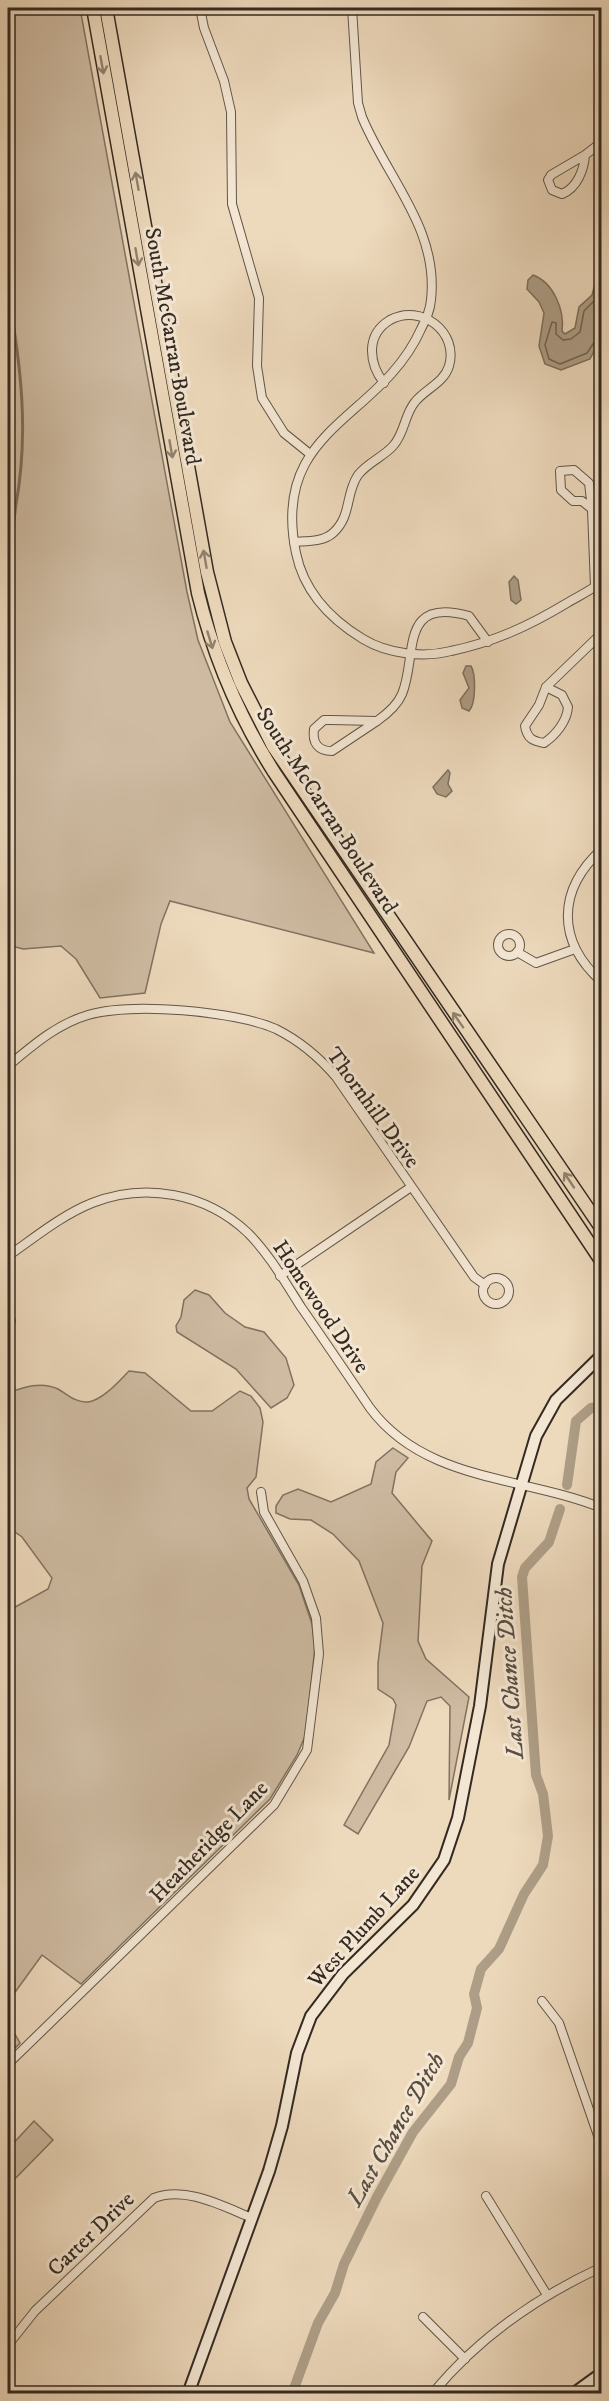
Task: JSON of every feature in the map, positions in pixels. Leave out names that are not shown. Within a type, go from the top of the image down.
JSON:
[{"type":"main road","name":"South McCarran Boulevard","points":[[93,8],[198,593],[213,650],[228,689],[255,742],[274,772],[602,1262]]},
{"type":"main road","name":"South McCarran Boulevard","points":[[106,8],[207,572],[225,642],[241,682],[287,767],[602,1229]]},
{"type":"main road","name":"West Plumb Lane","points":[[188,2394],[277,2147],[297,2053],[311,2016],[337,1980],[424,1892],[444,1860],[463,1797],[480,1706],[498,1564],[521,1486],[545,1417],[569,1384],[602,1355]]},
{"type":"main road","points":[[573,2394],[602,2373]]},
{"type":"street","points":[[200,8],[204,28],[224,81],[231,112],[231,193],[259,298],[257,366],[262,398],[284,433],[310,454]]},
{"type":"street","points":[[352,8],[358,103],[362,117],[422,229],[428,247],[432,285],[428,318],[407,357],[384,383],[331,428],[310,454],[297,482],[292,501],[291,519],[303,577],[312,593],[338,623],[369,642],[410,653],[432,655],[488,642],[529,626],[599,585],[592,509],[589,483],[574,470],[560,471],[561,490],[573,501],[582,501],[592,509]]},
{"type":"street","points":[[585,155],[584,171],[571,189],[562,194],[552,190],[548,180],[551,175],[600,144]]},
{"type":"street","points":[[294,542],[322,539],[339,527],[347,513],[358,474],[398,441],[415,400],[446,374],[450,364],[450,346],[441,329],[428,318],[406,315],[387,322],[380,329],[372,346],[371,355],[376,374],[384,383]]},
{"type":"street","points":[[377,721],[324,720],[314,729],[314,742],[324,751],[332,751],[377,721],[388,713],[402,695],[413,632],[418,624],[437,614],[469,616],[475,621],[488,642]]},
{"type":"street","points":[[546,687],[562,695],[568,707],[565,719],[553,737],[544,743],[533,741],[526,734],[525,726],[539,705],[546,687],[602,633]]},
{"type":"street","points":[[602,849],[583,868],[570,895],[568,920],[575,949],[590,971],[602,982]]},
{"type":"street","points":[[517,952],[536,963],[575,949]]},
{"type":"street","name":"Thornhill Drive","points":[[8,1066],[52,1032],[86,1015],[105,1010],[141,1008],[256,1022],[293,1038],[324,1063],[474,1277],[485,1285]]},
{"type":"street","points":[[280,1276],[411,1187]]},
{"type":"street","name":"Homewood Drive","points":[[8,1257],[90,1204],[127,1193],[164,1193],[200,1202],[233,1221],[260,1247],[370,1408],[391,1432],[406,1444],[439,1462],[602,1508]]},
{"type":"street","name":"Heatheridge Lane","points":[[8,2064],[274,1805],[307,1750],[319,1654],[316,1618],[303,1581],[264,1512],[261,1492]]},
{"type":"street","points":[[542,2001],[556,2015],[602,2147]]},
{"type":"street","name":"Carter Drive","points":[[8,2345],[35,2311],[154,2198],[165,2194],[184,2194],[252,2218]]},
{"type":"street","points":[[486,2196],[547,2295]]},
{"type":"street","points":[[432,2394],[465,2359],[505,2323],[547,2295],[602,2267]]},
{"type":"street","points":[[423,2317],[465,2359]]},
{"type":"shaded area","points":[[8,8],[80,8],[187,592],[198,640],[230,722],[374,953],[170,901],[161,924],[145,993],[100,998],[76,959],[61,946],[23,949],[8,945]]},
{"type":"shaded area","points":[[195,1290],[209,1295],[225,1313],[245,1327],[264,1332],[286,1358],[294,1385],[287,1398],[271,1408],[236,1369],[177,1332],[176,1326],[181,1317],[184,1300]]},
{"type":"shaded area","points":[[129,1371],[145,1373],[191,1411],[212,1411],[240,1391],[251,1396],[260,1408],[263,1422],[256,1477],[247,1488],[249,1499],[299,1585],[312,1624],[315,1647],[306,1734],[297,1755],[270,1799],[81,1984],[42,1955],[8,2002],[8,1611],[48,1589],[52,1578],[22,1537],[8,1527],[8,1393],[26,1387],[45,1385],[58,1389],[76,1400],[94,1401],[116,1385]]},
{"type":"shaded area","points":[[393,1448],[408,1458],[396,1472],[392,1493],[432,1541],[422,1566],[418,1641],[426,1659],[469,1697],[449,1800],[450,1706],[441,1697],[427,1701],[409,1747],[358,1834],[344,1825],[389,1745],[396,1705],[393,1699],[378,1689],[378,1663],[383,1623],[359,1561],[333,1534],[311,1520],[290,1519],[276,1513],[276,1506],[283,1495],[298,1489],[331,1502],[371,1484],[376,1462]]},
{"type":"shaded area","points":[[8,2022],[20,2043],[8,2055]]},
{"type":"shaded area","points":[[34,2121],[53,2140],[8,2186],[8,2149]]},
{"type":"water","points":[[601,269],[601,338],[590,359],[561,370],[545,364],[539,346],[544,313],[539,302],[527,289],[528,280],[533,275],[552,290],[562,314],[562,331],[565,334],[575,328],[579,307],[592,295]]},
{"type":"water","points":[[514,576],[518,580],[521,600],[516,604],[511,600],[509,582]]},
{"type":"water","points":[[466,666],[471,666],[473,670],[474,682],[473,702],[469,711],[462,708],[460,700],[469,688],[463,673]]},
{"type":"water","points":[[448,770],[450,773],[448,784],[452,791],[446,797],[437,794],[433,787]]},
{"type":"waterway","points":[[8,294],[20,372],[23,425],[20,477],[13,529],[8,544]]},
{"type":"waterway","name":"Last Chance Ditch","points":[[567,1485],[576,1421],[591,1408],[602,1407]]},
{"type":"waterway","name":"Last Chance Ditch","points":[[292,2394],[318,2323],[335,2293],[344,2264],[377,2197],[413,2132],[451,2084],[459,2057],[468,2043],[477,2008],[474,1994],[481,1969],[499,1949],[524,1894],[543,1865],[548,1836],[543,1794],[536,1775],[522,1577],[525,1568],[549,1542],[560,1509]]}]
